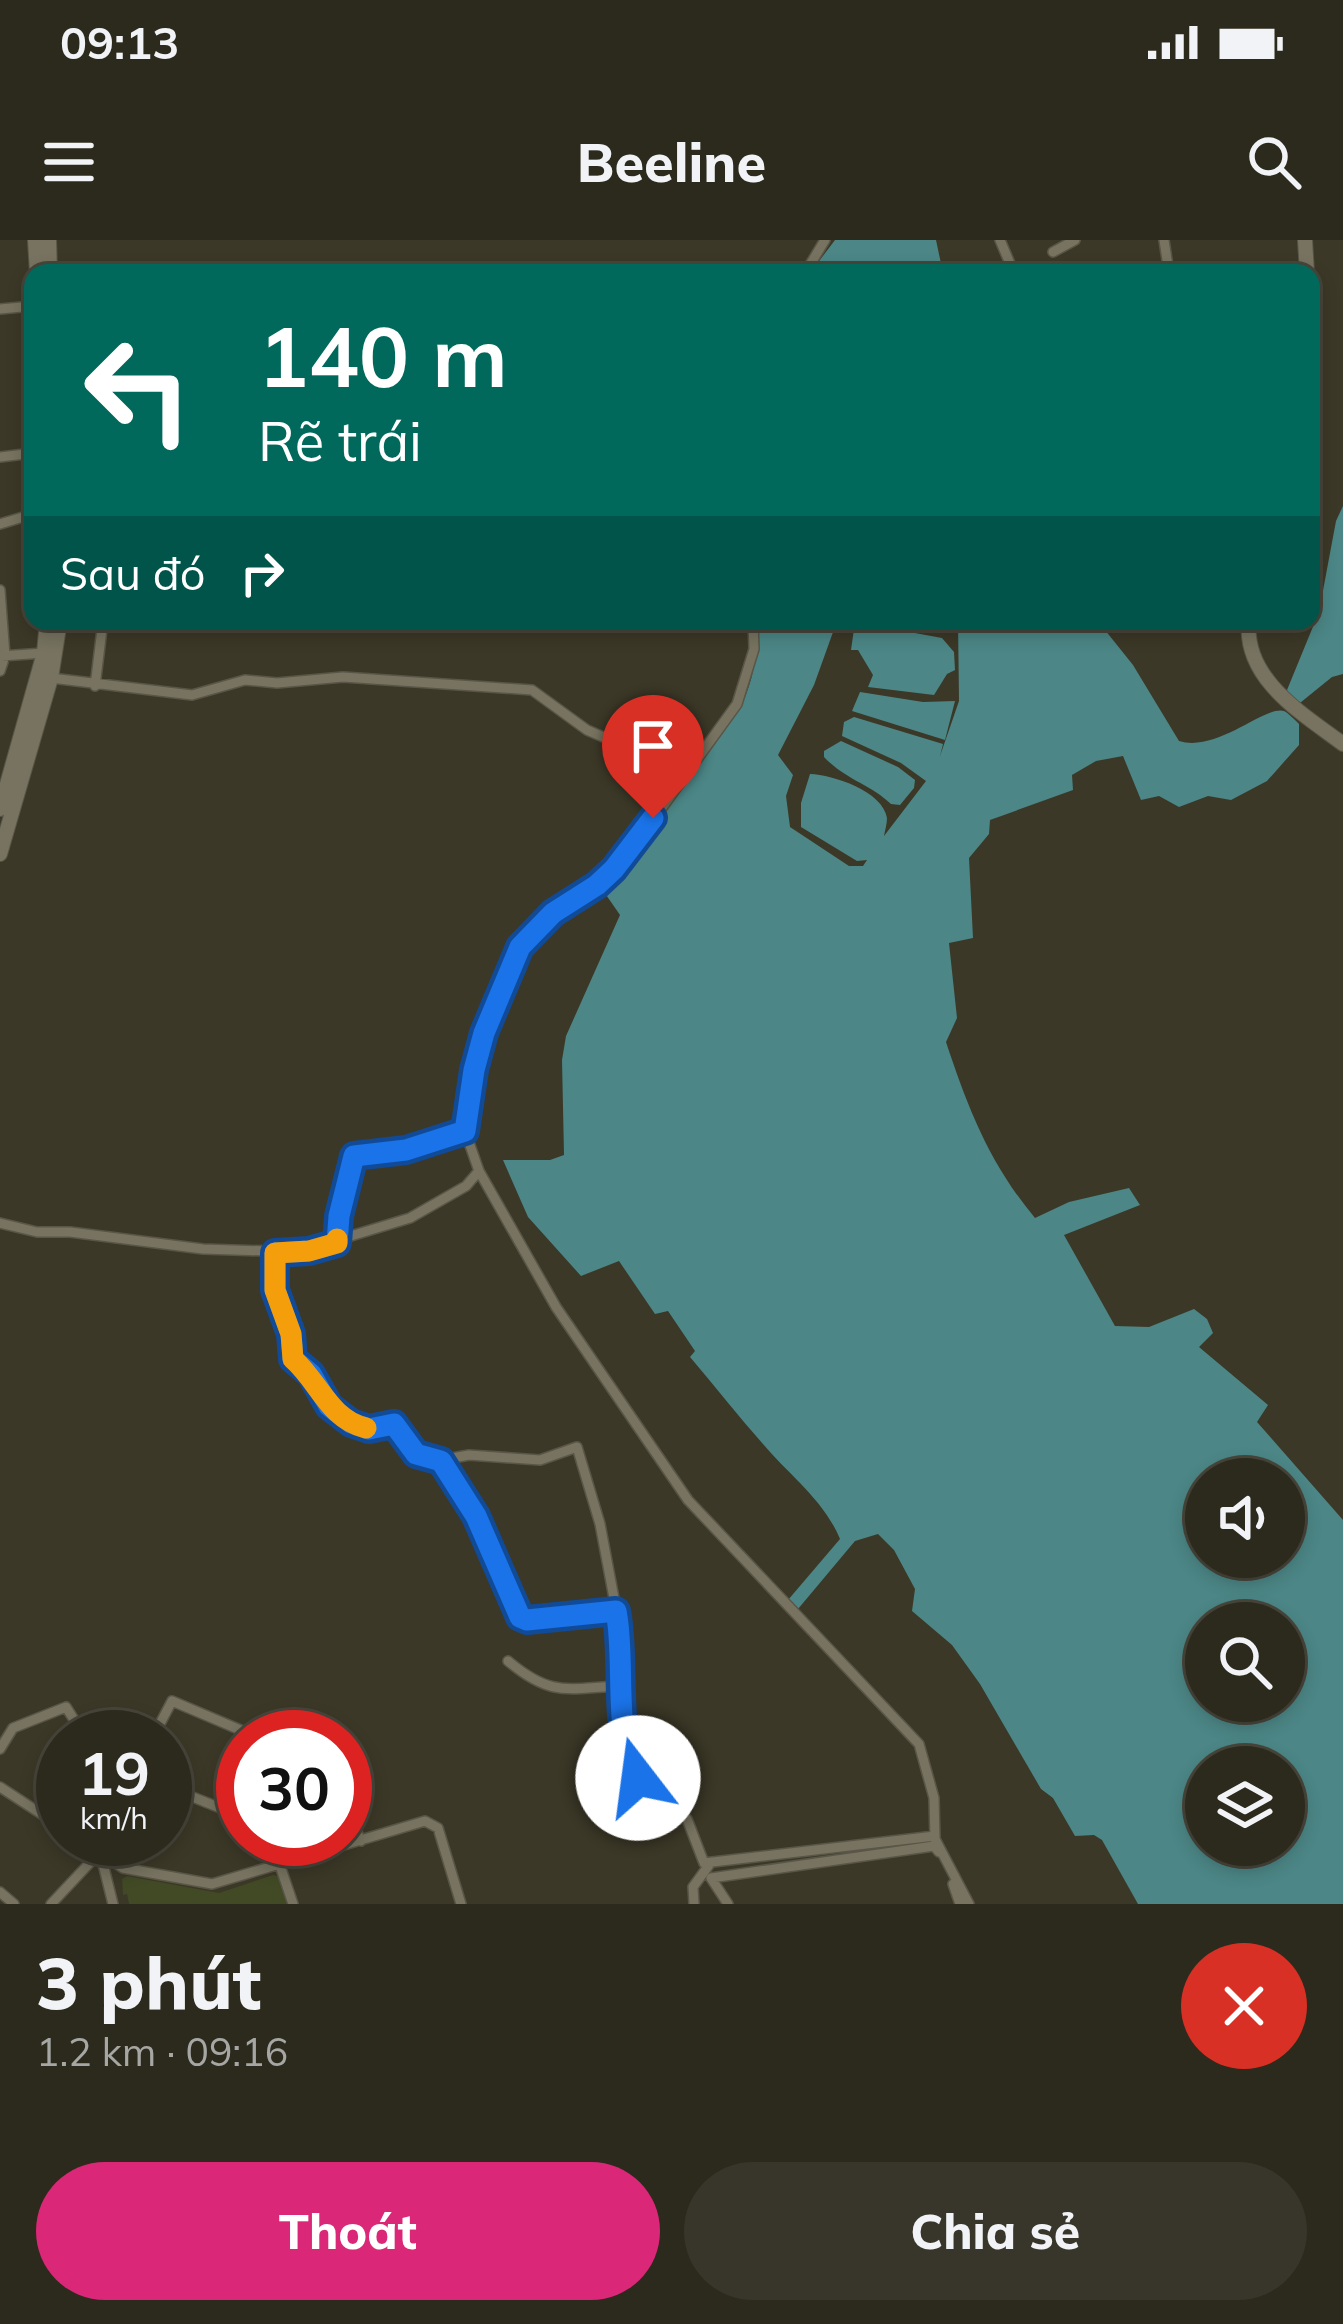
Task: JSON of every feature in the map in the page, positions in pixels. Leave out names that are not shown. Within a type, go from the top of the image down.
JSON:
[{"type":"main road","points":[[0,854],[50,678],[48,630]]},
{"type":"main road","points":[[0,809],[57,630]]},
{"type":"main road","points":[[1250,630],[1252,650],[1279,694],[1343,744]]},
{"type":"street","points":[[1053,252],[1075,240]]},
{"type":"street","points":[[0,590],[0,670]]},
{"type":"street","points":[[95,686],[102,630]]},
{"type":"street","points":[[753,630],[754,650],[736,704],[674,790],[614,869],[553,913],[520,947],[484,1033],[465,1131],[479,1171],[571,1330],[688,1500],[919,1744],[932,1784],[935,1835],[964,1904]]},
{"type":"street","points":[[2,656],[50,654]]},
{"type":"street","points":[[50,678],[192,695],[232,682],[343,677],[532,690],[587,730],[623,746],[674,790]]},
{"type":"street","points":[[337,1243],[354,1156],[406,1150],[465,1131]]},
{"type":"street","points":[[0,1223],[38,1232],[275,1253],[309,1251],[425,1210],[466,1186],[479,1171]]},
{"type":"street","points":[[275,1253],[275,1290],[291,1334],[291,1354],[311,1374],[329,1406],[358,1427],[394,1424],[416,1454],[441,1461],[469,1455],[540,1460],[577,1447],[600,1524],[616,1611],[622,1659],[620,1702],[632,1769],[687,1819],[700,1859],[709,1864],[935,1835]]},
{"type":"street","points":[[441,1461],[476,1516],[520,1617],[616,1611]]},
{"type":"street","points":[[508,1661],[550,1688],[621,1686]]},
{"type":"street","points":[[167,1710],[172,1701],[216,1720]]},
{"type":"street","points":[[0,1749],[13,1729],[36,1719]]},
{"type":"street","points":[[0,1787],[36,1810]]},
{"type":"street","points":[[372,1838],[424,1821],[433,1823],[461,1904]]},
{"type":"street","points":[[728,1904],[711,1878],[934,1846],[964,1904]]},
{"type":"street","points":[[694,1904],[694,1884],[709,1864]]},
{"type":"street","points":[[51,1904],[87,1866]]},
{"type":"street","points":[[103,1866],[112,1904]]},
{"type":"street","points":[[120,1866],[212,1885],[278,1866]]},
{"type":"street","points":[[282,1866],[293,1904]]},
{"type":"street","points":[[0,1892],[14,1904]]},
{"type":"green space","points":[[127,1876],[219,1893],[279,1876],[288,1904],[129,1904],[127,1894],[123,1895],[122,1879]]},
{"type":"water","points":[[835,240],[936,240],[941,264],[817,264]]},
{"type":"water","points":[[1343,506],[1343,674],[1332,677],[1295,707],[1287,690],[1312,630],[1320,630],[1336,521]]},
{"type":"water","points":[[756,630],[834,630],[814,685],[778,755],[793,775],[786,796],[790,827],[849,866],[863,866],[867,860],[857,861],[801,827],[801,803],[810,774],[843,781],[877,800],[887,818],[884,836],[926,781],[901,763],[842,736],[844,722],[854,717],[943,744],[940,756],[959,701],[958,630],[1105,630],[1133,665],[1179,741],[1209,741],[1276,711],[1299,724],[1299,745],[1267,781],[1231,800],[1208,796],[1179,807],[1159,796],[1141,800],[1123,756],[1096,761],[1072,775],[1073,790],[990,820],[989,834],[969,858],[973,938],[949,943],[957,1018],[946,1042],[981,1134],[1035,1218],[1069,1202],[1129,1188],[1140,1205],[1064,1235],[1115,1326],[1149,1327],[1194,1309],[1207,1319],[1213,1333],[1199,1347],[1268,1405],[1257,1422],[1289,1458],[1185,1458],[1185,1578],[1305,1578],[1305,1477],[1343,1520],[1343,1904],[1138,1904],[1102,1840],[1094,1835],[1075,1836],[1053,1798],[1041,1789],[952,1645],[912,1611],[915,1589],[894,1550],[878,1534],[855,1541],[798,1609],[788,1600],[840,1539],[825,1512],[690,1357],[695,1351],[668,1311],[655,1314],[619,1261],[581,1276],[528,1217],[503,1160],[550,1160],[564,1155],[566,1036],[620,915],[602,889],[741,706],[752,675]]},
{"type":"water","points":[[854,630],[898,630],[942,638],[954,652],[955,670],[934,695],[868,687],[873,675],[858,650],[851,650]]},
{"type":"water","points":[[860,692],[923,702],[955,701],[945,740],[852,711]]},
{"type":"water","points":[[841,741],[915,780],[900,805],[891,804],[824,757],[824,751]]},
{"type":"slow traffic","points":[[337,1239],[337,1243],[309,1251],[275,1253],[275,1290],[291,1334],[293,1359],[311,1374],[329,1406],[366,1428]]},
{"type":"route","points":[[638,1778],[632,1769],[620,1702],[622,1659],[616,1611],[520,1617],[476,1516],[441,1461],[416,1454],[394,1424],[369,1429],[351,1423],[329,1406],[311,1374],[293,1359],[291,1334],[277,1298],[275,1253],[337,1243],[354,1156],[406,1150],[465,1131],[484,1033],[520,947],[553,913],[614,869],[653,818]]}]
